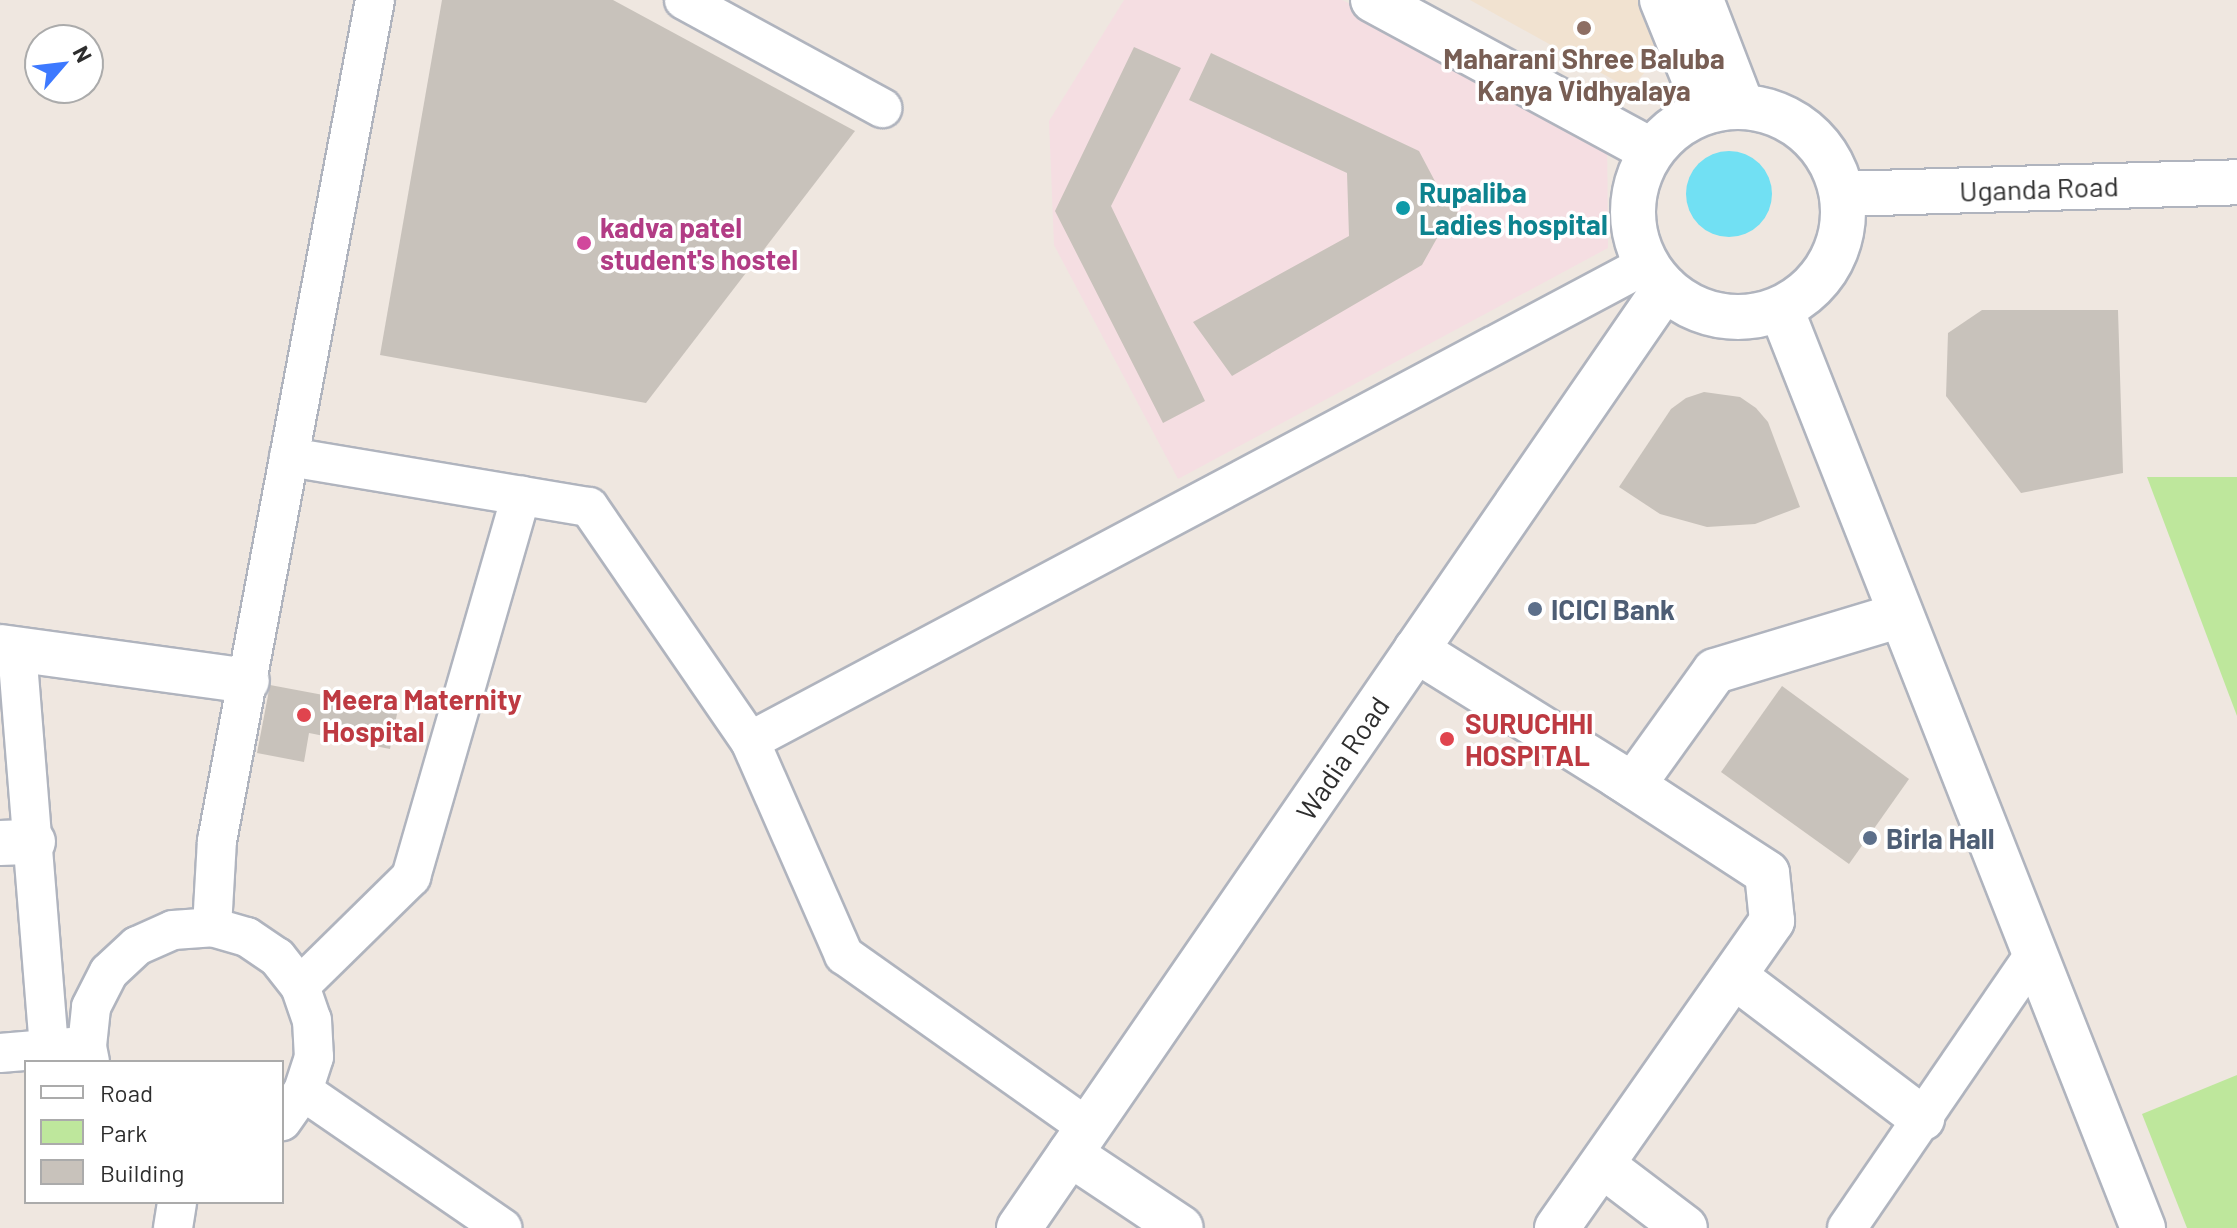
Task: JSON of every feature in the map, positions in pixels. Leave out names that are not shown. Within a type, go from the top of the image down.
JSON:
[{"type":"main road","points":[[1373,0],[1652,151]]},
{"type":"main road","points":[[1662,0],[1724,109]]},
{"type":"main road","points":[[1701,0],[1724,109]]},
{"type":"main road","points":[[1724,109],[1777,114],[1807,132],[1830,160],[1842,194],[1842,229],[1831,262],[1810,290],[1781,309],[1751,317],[1719,316],[1691,306],[1656,276],[1636,236],[1633,207],[1638,177],[1652,151],[1676,126],[1724,109]]},
{"type":"main road","name":"Uganda Road","points":[[1842,194],[2237,182]]},
{"type":"main road","name":"Wadia Road","points":[[1019,1228],[1416,650],[1656,276]]},
{"type":"main road","points":[[1781,309],[2143,1228]]},
{"type":"main road","points":[[1416,650],[1633,785],[1715,671],[1901,615]]},
{"type":"main road","points":[[8,649],[247,681]]},
{"type":"main road","points":[[1557,1228],[1772,921],[1767,873],[1618,776]]},
{"type":"main road","points":[[1734,976],[1922,1118]]},
{"type":"main road","points":[[1079,1141],[1181,1228]]},
{"type":"main road","points":[[1602,1165],[1685,1228]]},
{"type":"street","points":[[212,927],[217,841],[375,0]]},
{"type":"street","points":[[684,0],[746,14],[882,108]]},
{"type":"street","points":[[750,741],[1656,276]]},
{"type":"street","points":[[289,457],[589,507],[750,741],[844,955],[1079,1141]]},
{"type":"street","points":[[300,986],[411,877],[521,496]]},
{"type":"street","points":[[8,649],[16,842],[49,1049]]},
{"type":"street","points":[[0,1053],[49,1049],[88,1054],[91,1007],[109,972],[137,946],[173,930],[212,927],[247,937],[277,957],[300,986],[312,1020],[314,1057],[292,1106],[502,1228]]},
{"type":"street","points":[[1847,1228],[2035,953]]},
{"type":"street","points":[[173,1228],[177,1204]]},
{"type":"shaded area","points":[[1124,0],[1342,0],[1607,127],[1608,248],[1178,479],[1054,245],[1049,121]]},
{"type":"shaded area","name":"Maharani Shree Baluba Kanya Vidhyalaya","points":[[1470,0],[1638,0],[1659,56],[1630,89]]},
{"type":"green space","points":[[2147,477],[2237,477],[2237,716]]},
{"type":"green space","points":[[2237,1075],[2237,1228],[2187,1228],[2142,1114]]},
{"type":"water","points":[[1721,151],[1737,151],[1760,163],[1769,177],[1772,194],[1769,211],[1760,225],[1737,237],[1721,237],[1705,230],[1693,218],[1686,202],[1686,186],[1693,170],[1705,158]]},
{"type":"building","name":"kadva patel student's hostel","points":[[442,0],[613,0],[855,131],[646,403],[380,355]]},
{"type":"building","points":[[1134,47],[1181,68],[1111,206],[1205,401],[1163,423],[1055,211]]},
{"type":"building","name":"Rupaliba Ladies hospital","points":[[1211,53],[1419,151],[1438,187],[1460,194],[1456,223],[1441,231],[1422,265],[1232,376],[1193,322],[1349,236],[1347,173],[1189,100]]},
{"type":"building","points":[[1982,310],[2118,310],[2123,473],[2021,493],[1946,396],[1948,333]]},
{"type":"building","points":[[1704,392],[1740,397],[1756,408],[1768,422],[1800,507],[1755,524],[1707,527],[1660,514],[1619,487],[1671,409],[1686,398]]},
{"type":"building","points":[[270,685],[398,709],[390,749],[309,733],[304,762],[257,753]]},
{"type":"building","points":[[1782,686],[1909,779],[1849,864],[1721,772]]},
{"type":"place","name":"Maharani Shree Baluba Kanya Vidhyalaya","points":[[1584,28]]},
{"type":"place","name":"Rupaliba Ladies hospital","points":[[1403,208]]},
{"type":"place","name":"kadva patel student's hostel","points":[[584,243]]},
{"type":"place","name":"ICICI Bank","points":[[1535,609]]},
{"type":"place","name":"Meera Maternity Hospital","points":[[304,715]]},
{"type":"place","name":"SURUCHHI HOSPITAL","points":[[1447,739]]},
{"type":"place","name":"Birla Hall","points":[[1870,838]]}]
